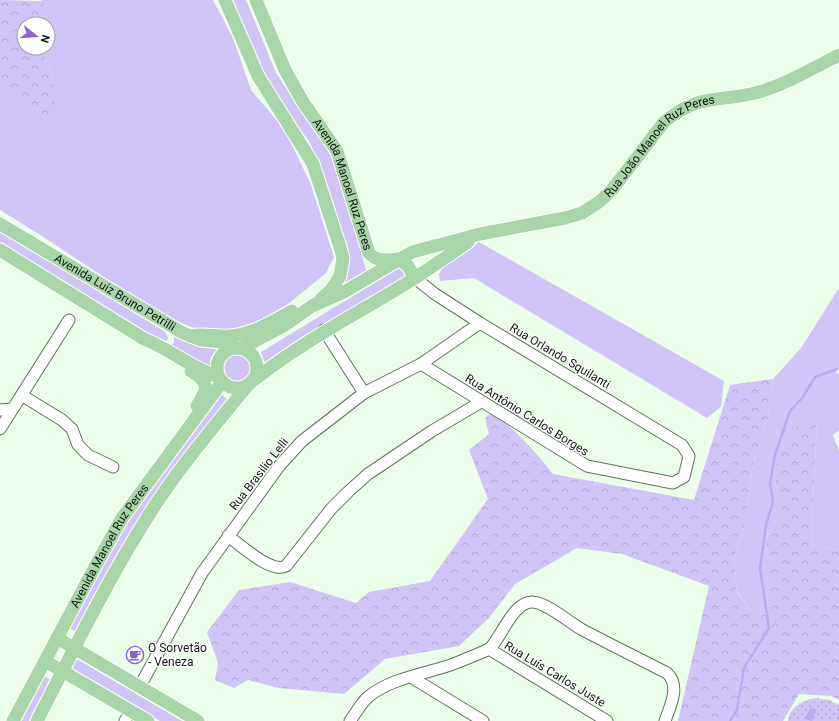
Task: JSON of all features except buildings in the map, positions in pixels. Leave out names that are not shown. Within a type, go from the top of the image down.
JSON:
[{"type":"main road","name":"Avenida Manoel Ruz Peres","points":[[225,0],[258,76],[313,164],[343,258],[340,276],[331,290],[312,306],[285,325],[239,348]]},
{"type":"main road","name":"Avenida Manoel Ruz Peres","points":[[256,0],[285,70],[303,102],[337,151],[369,253],[374,258],[380,260],[399,259]]},
{"type":"main road","name":"Rua João Manoel Ruz Peres","points":[[399,259],[412,252],[480,234],[565,218],[582,212],[599,202],[612,190],[656,133],[674,114],[690,105],[709,99],[758,92],[784,82],[839,55]]},
{"type":"main road","name":"Avenida Luiz Bruno Petrilli","points":[[0,224],[171,327],[201,340],[222,342],[239,348]]},
{"type":"main road","name":"Rua João Manoel Ruz Peres","points":[[415,278],[480,234]]},
{"type":"main road","name":"Avenida Luiz Bruno Petrilli","points":[[0,250],[144,339],[158,344],[208,374],[221,379]]},
{"type":"main road","name":"Avenida Manoel Ruz Peres","points":[[312,306],[344,292],[399,259]]},
{"type":"main road","points":[[399,259],[408,266],[415,278]]},
{"type":"main road","name":"Avenida Manoel Ruz Peres","points":[[37,721],[113,576],[148,517],[211,430],[251,383],[278,361],[324,330],[415,278]]},
{"type":"main road","points":[[190,336],[200,334],[229,336],[242,334],[256,330],[300,307],[312,306]]},
{"type":"main road","points":[[158,344],[166,344],[171,341],[173,333],[171,327]]},
{"type":"main road","points":[[144,339],[153,348],[205,381],[206,386],[203,395],[173,443],[169,456]]},
{"type":"main road","points":[[239,348],[250,353],[256,361],[257,371],[251,383],[234,388],[221,379],[217,367],[220,358],[227,351],[239,348]]},
{"type":"main road","name":"Avenida Manoel Ruz Peres","points":[[13,721],[122,518],[169,456],[221,379]]},
{"type":"main road","points":[[21,706],[22,695],[105,536],[122,518]]},
{"type":"main road","points":[[57,638],[198,721]]},
{"type":"main road","points":[[45,661],[63,670],[128,716],[148,721]]},
{"type":"street","name":"Rua Orlando Squilanti","points":[[415,278],[435,294],[480,323],[682,445],[689,456],[684,477],[673,483]]},
{"type":"street","points":[[0,429],[12,409],[23,396],[69,320]]},
{"type":"street","name":"Rua Brasilio Lelli","points":[[140,686],[202,573],[280,466],[302,441],[364,393],[421,364],[480,323]]},
{"type":"street","points":[[324,330],[364,393]]},
{"type":"street","name":"Rua Antônio Carlos Borges","points":[[421,364],[587,466],[673,483]]},
{"type":"street","points":[[23,396],[62,420],[72,429],[78,445],[88,455],[114,467]]},
{"type":"street","points":[[228,536],[265,563],[279,569],[291,562],[331,510],[348,491],[368,474],[481,402]]},
{"type":"street","points":[[0,410],[12,409]]},
{"type":"street","points":[[350,721],[367,698],[389,684],[455,664],[489,649],[503,627],[522,606],[534,602],[580,628],[667,673],[673,681],[674,690],[665,721]]},
{"type":"street","name":"Rua Luís Carlos Juste","points":[[489,649],[607,721]]},
{"type":"street","points":[[411,677],[483,721]]},
{"type":"green space","points":[[0,0],[43,1],[44,16],[16,16],[16,56],[45,56],[55,89],[54,116],[49,119],[0,85]]},
{"type":"green space","points":[[42,0],[213,0],[233,38],[251,90],[285,130],[311,185],[334,257],[326,273],[288,304],[244,330],[218,332],[194,328],[170,319],[0,210],[0,85],[49,119],[55,89],[45,56],[56,56],[56,16],[43,16]]},
{"type":"green space","points":[[233,0],[246,0],[276,73],[329,152],[336,166],[367,273],[336,292],[348,275],[348,255],[318,161],[309,141],[277,97],[264,74]]},
{"type":"green space","points":[[0,230],[164,331],[168,337],[167,341],[158,342],[0,243]]},
{"type":"green space","points":[[479,242],[724,381],[721,407],[707,418],[474,278],[440,281],[439,274],[444,266]]},
{"type":"green space","points":[[400,264],[406,274],[404,277],[303,336],[265,364],[261,352],[386,276]]},
{"type":"green space","points":[[839,288],[839,367],[836,374],[839,373],[839,431],[833,435],[839,450],[839,551],[811,544],[817,419],[774,472],[780,513],[766,540],[771,617],[751,611],[737,591],[734,558],[745,525],[753,465],[768,418],[773,379],[801,348]]},
{"type":"green space","points":[[174,336],[186,341],[221,346],[211,357],[209,371],[167,347],[174,343]]},
{"type":"green space","points":[[237,354],[248,358],[252,369],[248,380],[237,384],[226,380],[222,369],[226,358]]},
{"type":"green space","points":[[773,379],[768,418],[753,465],[745,525],[734,558],[737,592],[751,611],[770,616],[766,540],[780,513],[774,472],[791,429],[817,419],[811,544],[839,551],[839,700],[832,696],[799,694],[783,721],[678,721],[709,586],[622,554],[577,548],[515,584],[489,618],[459,646],[385,659],[344,694],[279,688],[248,680],[234,688],[215,680],[218,663],[207,632],[239,590],[290,582],[356,603],[369,592],[430,581],[488,499],[469,450],[489,434],[485,418],[491,413],[509,426],[524,440],[553,474],[694,500],[730,385]]},
{"type":"green space","points":[[219,392],[229,401],[147,506],[123,545],[76,632],[69,628],[115,539]]},
{"type":"green space","points":[[77,659],[182,721],[160,721],[71,669]]},
{"type":"green space","points":[[44,676],[51,680],[29,721],[20,721]]},
{"type":"green space","points":[[817,698],[829,700],[839,705],[839,721],[788,721],[794,708],[802,702]]},
{"type":"shaded area","points":[[811,707],[817,710],[812,721],[804,719]]},
{"type":"waterway","points":[[730,721],[737,710],[744,668],[769,628],[760,568],[766,525],[773,502],[770,483],[775,455],[790,411],[803,397],[815,377],[837,369]]},
{"type":"place","name":"O Sorvetão - Veneza","points":[[135,655]]}]
